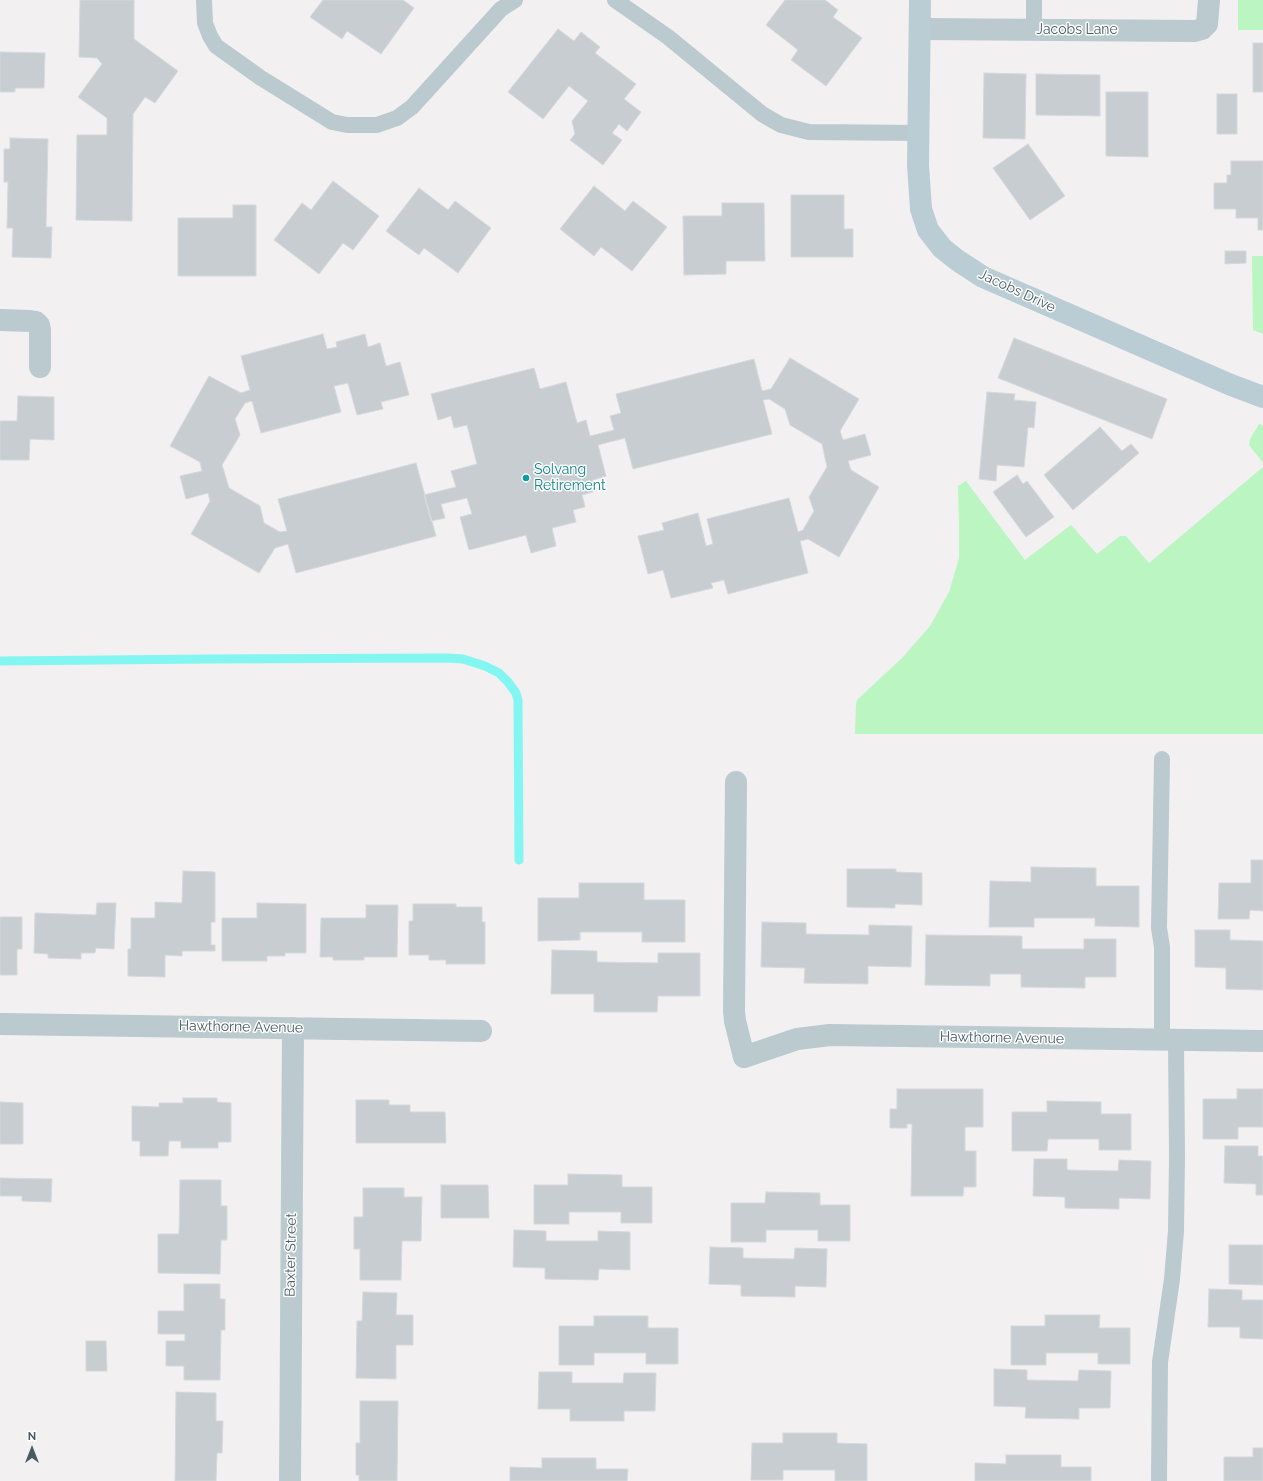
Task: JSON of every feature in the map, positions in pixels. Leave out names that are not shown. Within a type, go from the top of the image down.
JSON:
[{"type":"street","name":"Jacobs Drive","points":[[920,0],[918,165],[921,209],[928,230],[942,248],[983,277],[1231,385],[1263,397]]},
{"type":"street","name":"Jacobs Lane","points":[[920,29],[1195,31],[1202,29],[1207,24],[1209,0]]},
{"type":"street","points":[[0,320],[36,322],[40,330],[40,367]]},
{"type":"street","name":"Hawthorne Avenue","points":[[736,782],[734,1011],[744,1057],[797,1039],[830,1036],[1263,1041]]},
{"type":"street","name":"Hawthorne Avenue","points":[[0,1024],[481,1031]]},
{"type":"street","name":"Baxter Street","points":[[290,1481],[293,1028]]},
{"type":"lane","points":[[204,0],[205,23],[216,46],[261,78],[332,122],[347,126],[362,126],[377,124],[397,118],[412,107],[501,9],[515,0]]},
{"type":"lane","points":[[615,0],[668,37],[762,114],[781,126],[809,132],[919,133]]},
{"type":"lane","points":[[1034,0],[1034,30]]},
{"type":"lane","points":[[1159,1481],[1160,1362],[1172,1279],[1176,1231],[1177,1157],[1162,946],[1159,928],[1162,759]]},
{"type":"green space","points":[[1238,0],[1263,0],[1263,30],[1238,30]]},
{"type":"green space","points":[[1252,256],[1263,256],[1263,334],[1253,330]]},
{"type":"green space","points":[[1259,424],[1263,425],[1263,463],[1249,445],[1250,439]]},
{"type":"green space","points":[[1263,467],[1263,734],[855,734],[857,700],[903,657],[930,626],[949,592],[959,558],[958,486],[964,482],[966,481],[1025,560],[1071,525],[1097,554],[1120,536],[1126,536],[1149,563]]},
{"type":"building","points":[[80,0],[134,0],[134,39],[178,71],[155,103],[145,97],[133,114],[132,221],[76,220],[77,135],[107,135],[107,118],[78,97],[102,64],[97,58],[79,57]]},
{"type":"building","points":[[323,0],[403,0],[414,8],[381,54],[347,31],[342,39],[310,17]]},
{"type":"building","points":[[785,0],[825,0],[838,10],[833,17],[862,38],[826,86],[791,60],[798,50],[766,25]]},
{"type":"building","points":[[558,29],[574,41],[581,32],[600,47],[595,53],[636,84],[624,99],[641,112],[627,131],[619,124],[612,133],[622,140],[603,165],[570,140],[575,134],[572,121],[588,101],[569,86],[543,119],[508,92]]},
{"type":"building","points":[[1253,43],[1263,43],[1263,92],[1253,92]]},
{"type":"building","points":[[0,52],[45,53],[44,88],[15,88],[15,92],[0,92]]},
{"type":"building","points":[[984,73],[1026,74],[1025,139],[983,138]]},
{"type":"building","points":[[1036,74],[1100,75],[1100,116],[1036,115]]},
{"type":"building","points":[[1106,92],[1148,92],[1148,157],[1106,156]]},
{"type":"building","points":[[1217,94],[1237,94],[1237,134],[1217,134]]},
{"type":"building","points":[[10,138],[48,139],[46,227],[52,227],[51,258],[12,257],[13,228],[7,228],[8,182],[4,182],[4,149],[10,149]]},
{"type":"building","points":[[1028,144],[1065,196],[1030,220],[993,168]]},
{"type":"building","points":[[1231,161],[1263,161],[1263,230],[1258,230],[1258,218],[1236,218],[1236,209],[1214,209],[1214,183],[1227,183],[1227,175],[1231,175]]},
{"type":"building","points":[[333,181],[379,216],[353,250],[343,243],[319,274],[274,240],[302,203],[311,210]]},
{"type":"building","points":[[594,186],[625,211],[633,201],[667,227],[632,271],[601,247],[594,256],[560,229]]},
{"type":"building","points":[[419,188],[448,210],[455,201],[491,228],[458,273],[424,248],[419,255],[386,231]]},
{"type":"building","points":[[791,195],[844,195],[844,229],[853,229],[853,257],[791,257]]},
{"type":"building","points":[[722,203],[764,203],[765,261],[726,261],[726,274],[684,275],[683,216],[722,216]]},
{"type":"building","points":[[233,205],[256,205],[256,276],[178,276],[178,218],[233,218]]},
{"type":"building","points":[[1225,251],[1246,251],[1246,263],[1225,264]]},
{"type":"building","points":[[323,334],[327,349],[337,347],[336,342],[365,334],[368,347],[380,343],[386,366],[400,362],[409,395],[381,402],[383,409],[357,415],[348,383],[334,386],[341,412],[261,433],[252,401],[245,403],[235,419],[240,435],[222,465],[229,488],[260,506],[264,523],[280,532],[287,531],[278,499],[416,463],[436,536],[296,573],[288,544],[275,548],[259,573],[191,534],[210,501],[208,493],[186,499],[180,476],[202,471],[200,462],[170,446],[209,376],[241,393],[250,390],[241,356]]},
{"type":"building","points":[[1014,338],[1167,399],[1152,439],[998,378]]},
{"type":"building","name":"Solvang Retirement","points":[[790,358],[859,399],[840,431],[843,440],[865,434],[871,455],[848,461],[851,470],[879,487],[839,557],[808,539],[800,541],[808,573],[728,594],[724,580],[711,583],[713,588],[671,598],[663,570],[648,574],[638,536],[664,530],[662,523],[698,513],[706,546],[713,544],[707,519],[789,498],[798,532],[803,530],[814,511],[809,497],[827,467],[822,444],[790,425],[785,409],[769,399],[763,400],[772,434],[633,469],[625,438],[598,445],[606,476],[593,480],[596,491],[582,495],[585,507],[573,510],[576,522],[552,528],[556,546],[531,553],[526,535],[469,550],[460,517],[472,514],[467,498],[441,504],[445,518],[431,521],[424,495],[456,487],[451,471],[477,464],[467,425],[454,428],[451,416],[438,420],[431,394],[534,368],[540,389],[566,382],[577,423],[586,420],[590,436],[614,430],[610,416],[621,413],[616,394],[754,359],[762,391],[771,389]]},
{"type":"building","points":[[987,392],[1015,394],[1014,400],[1036,402],[1034,428],[1028,427],[1024,467],[997,465],[996,481],[979,479]]},
{"type":"building","points":[[18,396],[54,397],[54,440],[30,439],[29,460],[0,460],[0,421],[17,421]]},
{"type":"building","points":[[1100,427],[1122,451],[1131,444],[1139,453],[1073,510],[1044,475]]},
{"type":"building","points":[[1017,475],[1023,484],[1027,481],[1054,517],[1026,537],[993,492]]},
{"type":"building","points":[[1251,860],[1263,860],[1263,911],[1250,910],[1249,919],[1218,919],[1219,883],[1251,883]]},
{"type":"building","points":[[1031,867],[1096,868],[1096,886],[1139,886],[1139,927],[1095,926],[1095,918],[1034,918],[1034,927],[989,927],[990,881],[1031,882]]},
{"type":"building","points":[[847,869],[896,869],[896,872],[922,873],[922,905],[895,904],[895,908],[847,907]]},
{"type":"building","points":[[183,871],[215,872],[215,922],[211,922],[211,945],[215,945],[215,951],[182,951],[182,956],[165,955],[165,977],[128,976],[128,949],[131,949],[131,918],[155,918],[155,902],[182,903]]},
{"type":"building","points":[[579,883],[644,883],[644,900],[685,900],[685,942],[642,942],[642,932],[580,932],[580,940],[538,941],[538,898],[579,898]]},
{"type":"building","points":[[97,903],[116,903],[114,949],[96,948],[95,953],[81,953],[81,959],[48,958],[48,954],[34,953],[35,913],[96,915]]},
{"type":"building","points":[[257,903],[306,904],[306,953],[285,953],[285,956],[267,956],[267,961],[222,961],[222,918],[257,918]]},
{"type":"building","points":[[413,904],[456,904],[456,907],[482,907],[482,922],[485,922],[485,964],[446,964],[446,960],[429,960],[429,955],[409,955],[409,921],[413,921]]},
{"type":"building","points":[[366,905],[398,905],[397,957],[364,957],[364,960],[333,960],[333,957],[320,957],[321,918],[366,918]]},
{"type":"building","points":[[0,917],[22,917],[22,949],[17,949],[17,975],[0,975]]},
{"type":"building","points":[[762,922],[806,923],[806,934],[869,935],[869,925],[912,926],[911,967],[868,966],[868,984],[804,983],[805,968],[761,967]]},
{"type":"building","points":[[1195,930],[1230,930],[1230,940],[1263,941],[1263,990],[1226,989],[1226,968],[1195,967]]},
{"type":"building","points":[[926,935],[1022,936],[1022,949],[1084,949],[1084,939],[1116,939],[1116,977],[1085,977],[1085,988],[1021,987],[1021,974],[990,974],[990,986],[925,985]]},
{"type":"building","points":[[552,950],[597,951],[597,962],[658,963],[658,953],[700,953],[700,996],[658,996],[657,1012],[594,1012],[594,994],[551,994]]},
{"type":"building","points":[[897,1089],[983,1089],[983,1127],[965,1127],[965,1151],[976,1151],[976,1187],[964,1187],[963,1196],[911,1196],[912,1124],[907,1124],[907,1128],[890,1128],[890,1109],[897,1109]]},
{"type":"building","points":[[1237,1089],[1263,1089],[1263,1127],[1238,1127],[1238,1139],[1203,1139],[1203,1099],[1237,1099]]},
{"type":"building","points":[[183,1098],[217,1098],[217,1102],[231,1103],[231,1142],[218,1142],[218,1148],[181,1148],[181,1141],[169,1141],[168,1156],[140,1156],[140,1141],[132,1141],[132,1106],[159,1107],[159,1103],[183,1103]]},
{"type":"building","points":[[356,1100],[389,1100],[389,1105],[410,1105],[410,1112],[445,1112],[446,1143],[356,1143]]},
{"type":"building","points":[[1047,1101],[1101,1102],[1101,1114],[1131,1114],[1131,1150],[1099,1150],[1099,1139],[1048,1139],[1047,1151],[1012,1151],[1012,1112],[1047,1112]]},
{"type":"building","points":[[0,1102],[23,1103],[23,1144],[0,1144]]},
{"type":"building","points":[[1225,1146],[1258,1146],[1258,1156],[1263,1156],[1263,1195],[1256,1195],[1256,1184],[1224,1183]]},
{"type":"building","points":[[1034,1159],[1067,1159],[1067,1170],[1118,1171],[1119,1160],[1151,1161],[1150,1199],[1119,1198],[1119,1209],[1065,1208],[1065,1197],[1033,1196]]},
{"type":"building","points":[[568,1174],[622,1175],[622,1187],[652,1187],[652,1223],[621,1223],[621,1212],[569,1212],[569,1224],[534,1224],[534,1185],[568,1185]]},
{"type":"building","points":[[0,1178],[52,1179],[51,1202],[22,1201],[22,1196],[0,1196]]},
{"type":"building","points":[[180,1180],[221,1180],[221,1206],[227,1206],[227,1240],[221,1240],[220,1274],[158,1273],[158,1234],[179,1234]]},
{"type":"building","points":[[441,1185],[488,1185],[489,1218],[441,1218]]},
{"type":"building","points":[[363,1188],[404,1188],[404,1197],[422,1197],[421,1241],[402,1241],[401,1280],[360,1280],[360,1249],[354,1249],[354,1217],[363,1217]]},
{"type":"building","points":[[766,1192],[820,1193],[820,1205],[850,1205],[850,1241],[818,1241],[818,1230],[766,1230],[766,1242],[731,1242],[731,1203],[765,1203]]},
{"type":"building","points":[[514,1230],[546,1231],[546,1241],[598,1241],[598,1231],[630,1232],[630,1270],[599,1269],[598,1280],[545,1279],[545,1268],[513,1267]]},
{"type":"building","points":[[1229,1245],[1263,1245],[1263,1285],[1229,1284]]},
{"type":"building","points":[[710,1247],[743,1248],[743,1258],[794,1259],[795,1248],[827,1249],[826,1287],[795,1286],[795,1297],[741,1296],[741,1285],[709,1284]]},
{"type":"building","points":[[184,1284],[220,1284],[220,1299],[225,1299],[225,1330],[221,1330],[220,1380],[184,1380],[184,1366],[166,1366],[166,1341],[185,1341],[185,1334],[158,1334],[158,1311],[184,1311]]},
{"type":"building","points":[[1209,1289],[1242,1290],[1242,1300],[1263,1300],[1263,1339],[1240,1338],[1240,1327],[1208,1327]]},
{"type":"building","points":[[363,1292],[397,1293],[396,1315],[413,1315],[413,1345],[396,1345],[396,1379],[356,1378],[357,1321],[362,1321]]},
{"type":"building","points":[[1045,1315],[1100,1315],[1099,1328],[1130,1328],[1130,1364],[1098,1364],[1098,1353],[1046,1353],[1046,1365],[1011,1365],[1011,1326],[1045,1326]]},
{"type":"building","points":[[594,1316],[648,1316],[648,1328],[678,1328],[678,1364],[646,1364],[646,1353],[594,1353],[594,1365],[559,1365],[559,1326],[594,1326]]},
{"type":"building","points":[[86,1341],[106,1341],[107,1371],[86,1371]]},
{"type":"building","points":[[994,1369],[1027,1370],[1027,1380],[1078,1381],[1079,1370],[1111,1371],[1110,1408],[1079,1408],[1079,1419],[1025,1418],[1026,1407],[994,1406]]},
{"type":"building","points":[[539,1372],[572,1372],[572,1383],[623,1383],[624,1373],[656,1373],[655,1411],[624,1411],[624,1421],[570,1421],[570,1409],[538,1409]]},
{"type":"building","points":[[176,1392],[216,1393],[216,1421],[223,1421],[222,1453],[217,1453],[216,1481],[175,1481]]},
{"type":"building","points":[[360,1401],[398,1401],[397,1481],[359,1481],[359,1475],[356,1475],[356,1443],[360,1443]]},
{"type":"building","points":[[783,1433],[837,1433],[837,1443],[867,1444],[867,1481],[835,1481],[835,1470],[783,1470],[783,1480],[751,1480],[752,1443],[783,1443]]},
{"type":"building","points":[[1253,1448],[1263,1448],[1263,1481],[1224,1481],[1224,1457],[1253,1457]]},
{"type":"building","points":[[1006,1455],[1061,1455],[1061,1467],[1091,1467],[1091,1481],[975,1481],[975,1463],[1006,1464]]},
{"type":"building","points":[[542,1458],[596,1458],[596,1469],[628,1469],[627,1481],[510,1481],[510,1467],[542,1468]]},
{"type":"waterway","points":[[0,661],[447,658],[463,659],[485,666],[499,673],[508,682],[516,693],[518,700],[519,860]]},
{"type":"place","name":"Solvang Retirement","points":[[526,478]]}]
